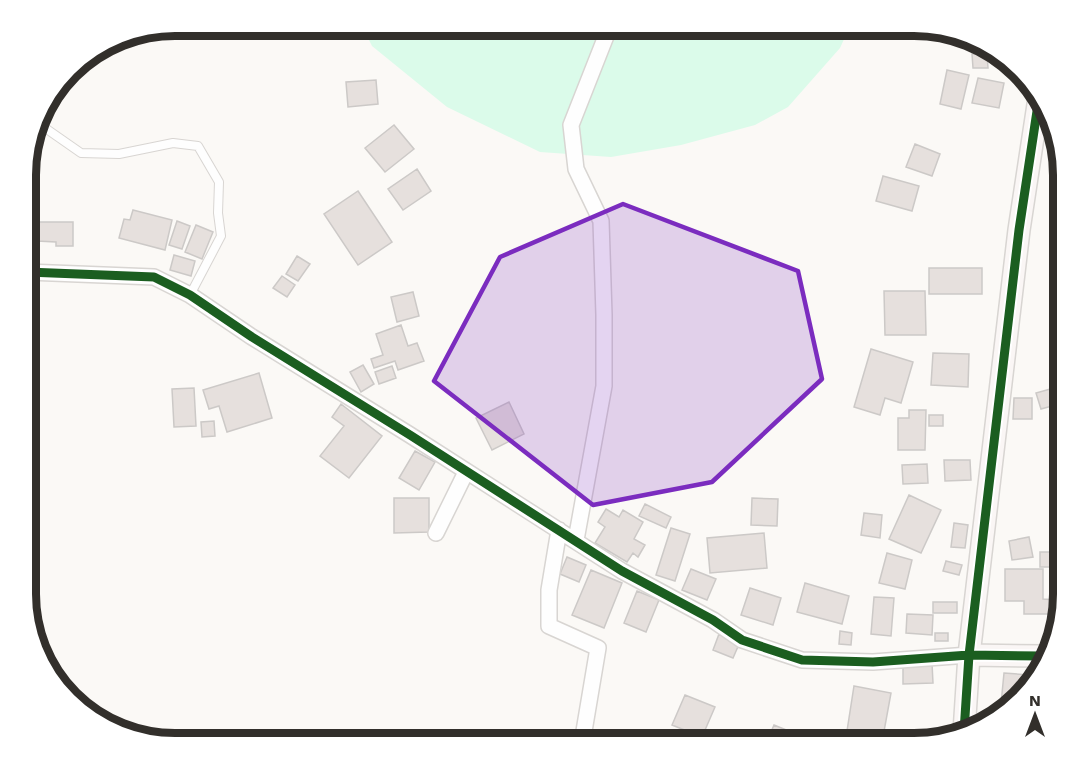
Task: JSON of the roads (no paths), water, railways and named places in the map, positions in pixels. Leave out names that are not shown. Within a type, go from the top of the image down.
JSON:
[{"type":"street","points":[[576,540],[604,386],[604,315],[601,221],[576,170],[571,125],[606,36]]},
{"type":"street","points":[[965,723],[969,655],[1019,230],[1037,112]]},
{"type":"street","points":[[36,272],[154,278],[190,296],[622,571],[703,615],[742,640],[802,660],[873,662],[969,655],[1038,656]]},
{"type":"street","points":[[436,533],[466,472]]},
{"type":"street","points":[[560,530],[549,590],[549,626],[598,648],[584,733]]},
{"type":"lane","points":[[45,128],[81,153],[119,154],[173,143],[198,146],[219,182],[218,213],[221,236],[190,296]]}]
